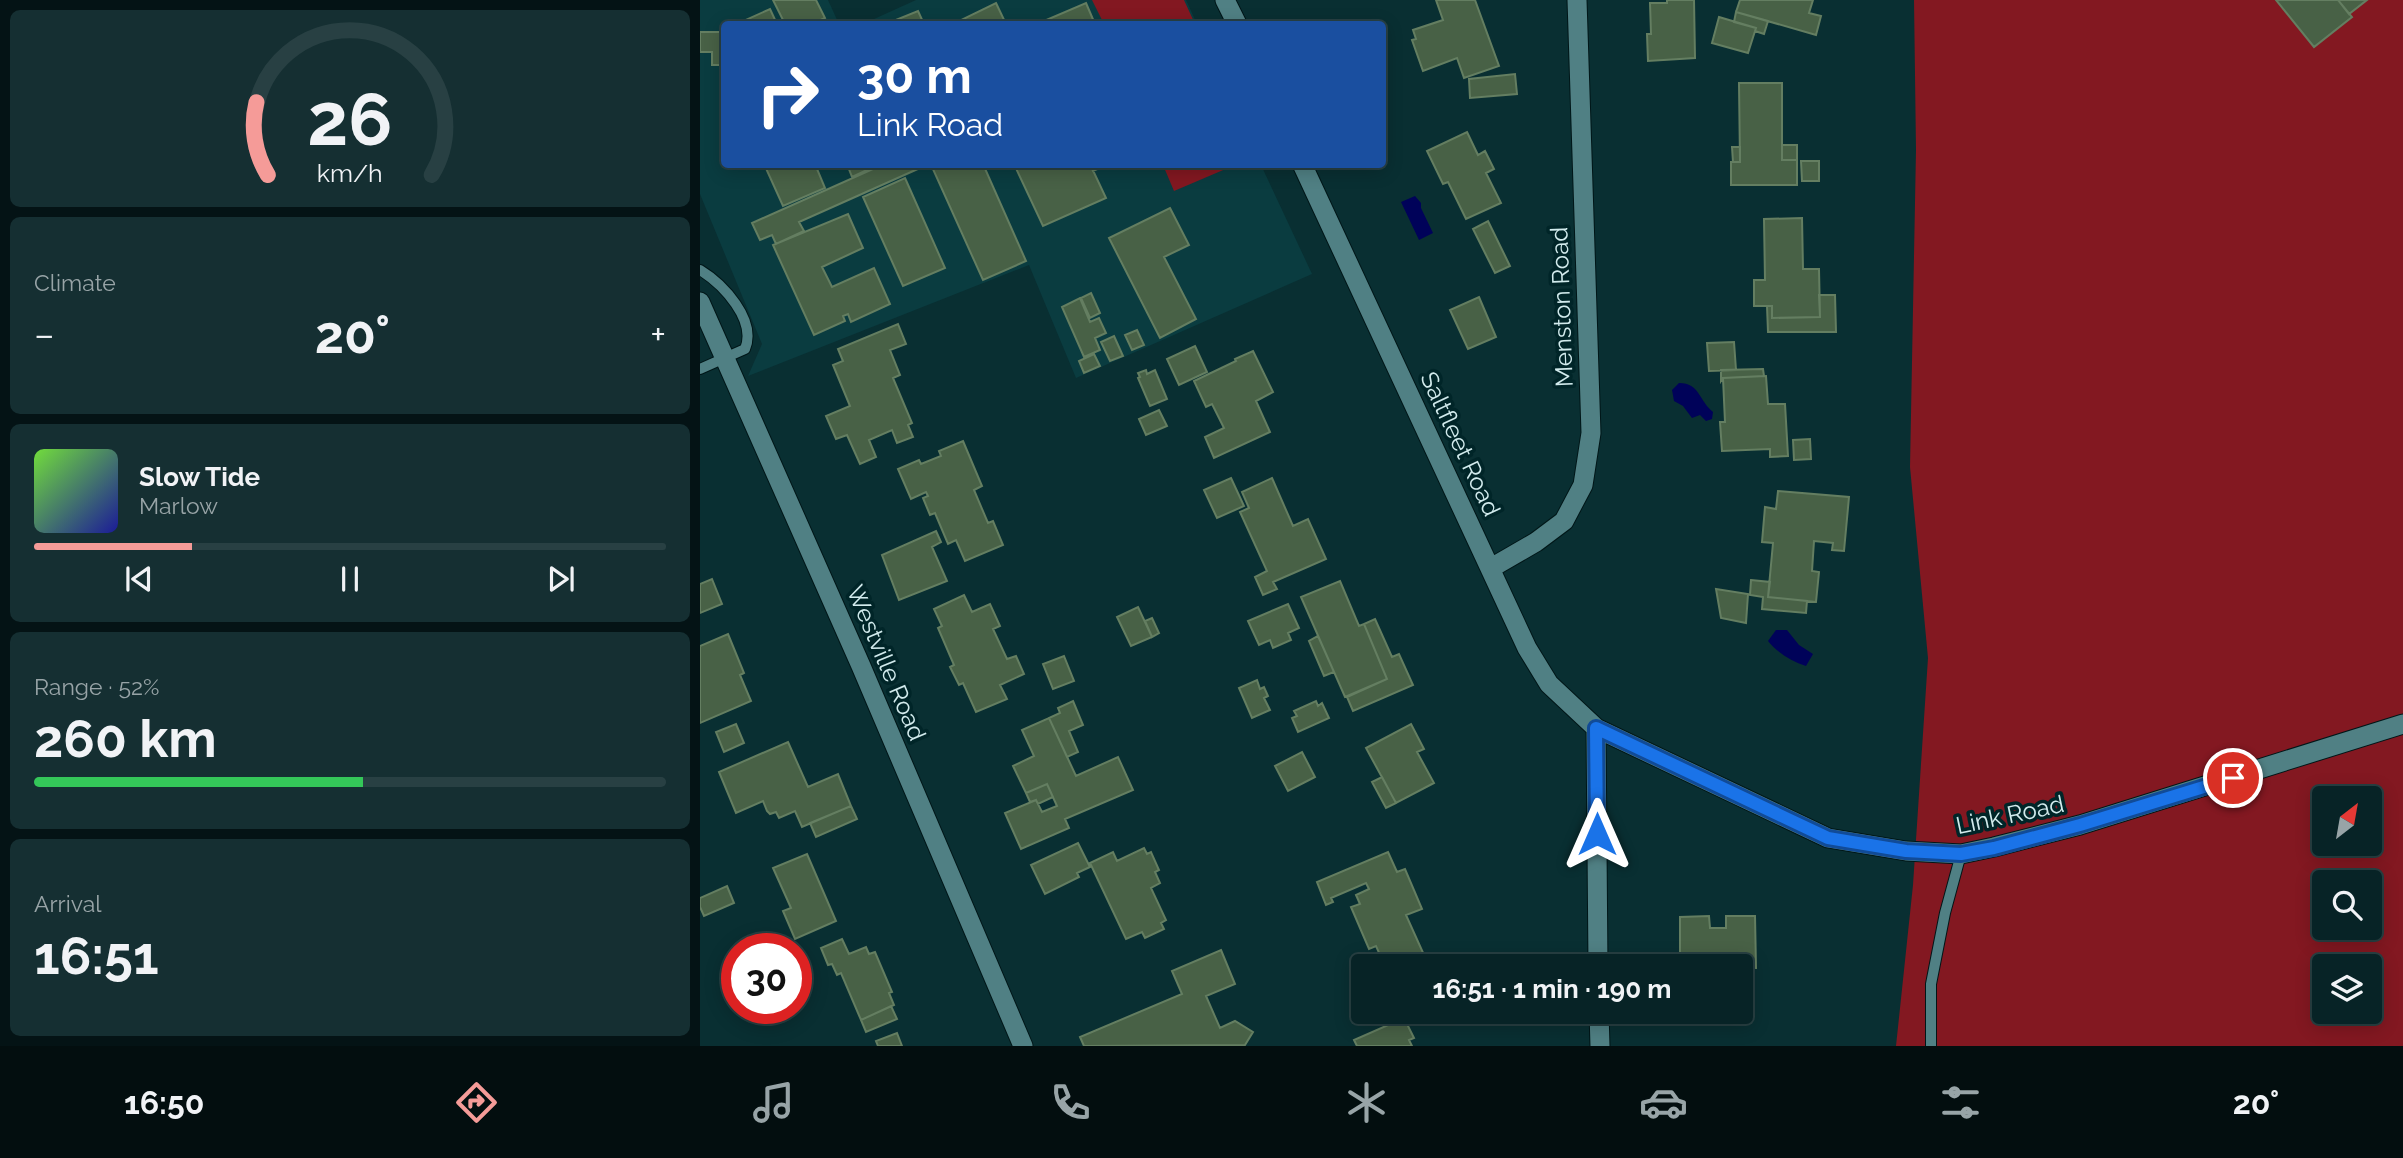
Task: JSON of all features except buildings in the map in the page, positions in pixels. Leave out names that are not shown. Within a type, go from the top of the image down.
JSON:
[{"type":"street","points":[[1225,0],[1236,21]]},
{"type":"street","name":"Menston Road","points":[[1491,568],[1536,542],[1564,521],[1583,485],[1591,433],[1577,0]]},
{"type":"street","name":"Saltfleet Road","points":[[1304,168],[1527,648],[1549,684],[1596,728]]},
{"type":"street","name":"Westville Road","points":[[700,302],[861,666],[1023,1046]]},
{"type":"street","name":"Link Road","points":[[1596,728],[1828,838],[1906,851],[1961,854],[2080,825],[2403,724]]},
{"type":"street","points":[[1596,728],[1598,954]]},
{"type":"street","points":[[1599,1024],[1600,1046]]},
{"type":"lane","points":[[700,270],[717,281],[731,296],[746,326],[749,339],[744,349],[700,369]]},
{"type":"lane","points":[[1931,1046],[1930,984],[1961,854]]},
{"type":"shaded area","points":[[700,0],[828,0],[838,21],[721,21],[721,168],[1262,168],[1312,274],[1076,378],[1029,265],[748,376],[762,344],[700,194]]},
{"type":"shaded area","points":[[916,0],[1186,0],[1196,21],[870,21]]},
{"type":"shaded area","points":[[1092,0],[1184,0],[1194,21],[1102,21]]},
{"type":"shaded area","points":[[1914,0],[2403,0],[2403,1046],[1896,1046],[1913,885],[1928,658],[1910,467],[1916,150]]},
{"type":"shaded area","points":[[1164,168],[1228,168],[1174,191]]},
{"type":"shaded area","points":[[1415,196],[1421,203],[1433,233],[1419,240],[1401,202]]},
{"type":"shaded area","points":[[1679,383],[1695,389],[1713,412],[1712,419],[1706,421],[1700,415],[1692,418],[1683,406],[1674,401],[1672,390]]},
{"type":"shaded area","points":[[1776,630],[1787,630],[1799,645],[1813,654],[1806,666],[1785,656],[1768,641]]},
{"type":"route","points":[[1597,834],[1596,728],[1828,838],[1906,851],[1961,854],[1994,848],[2080,825],[2233,778]]}]
